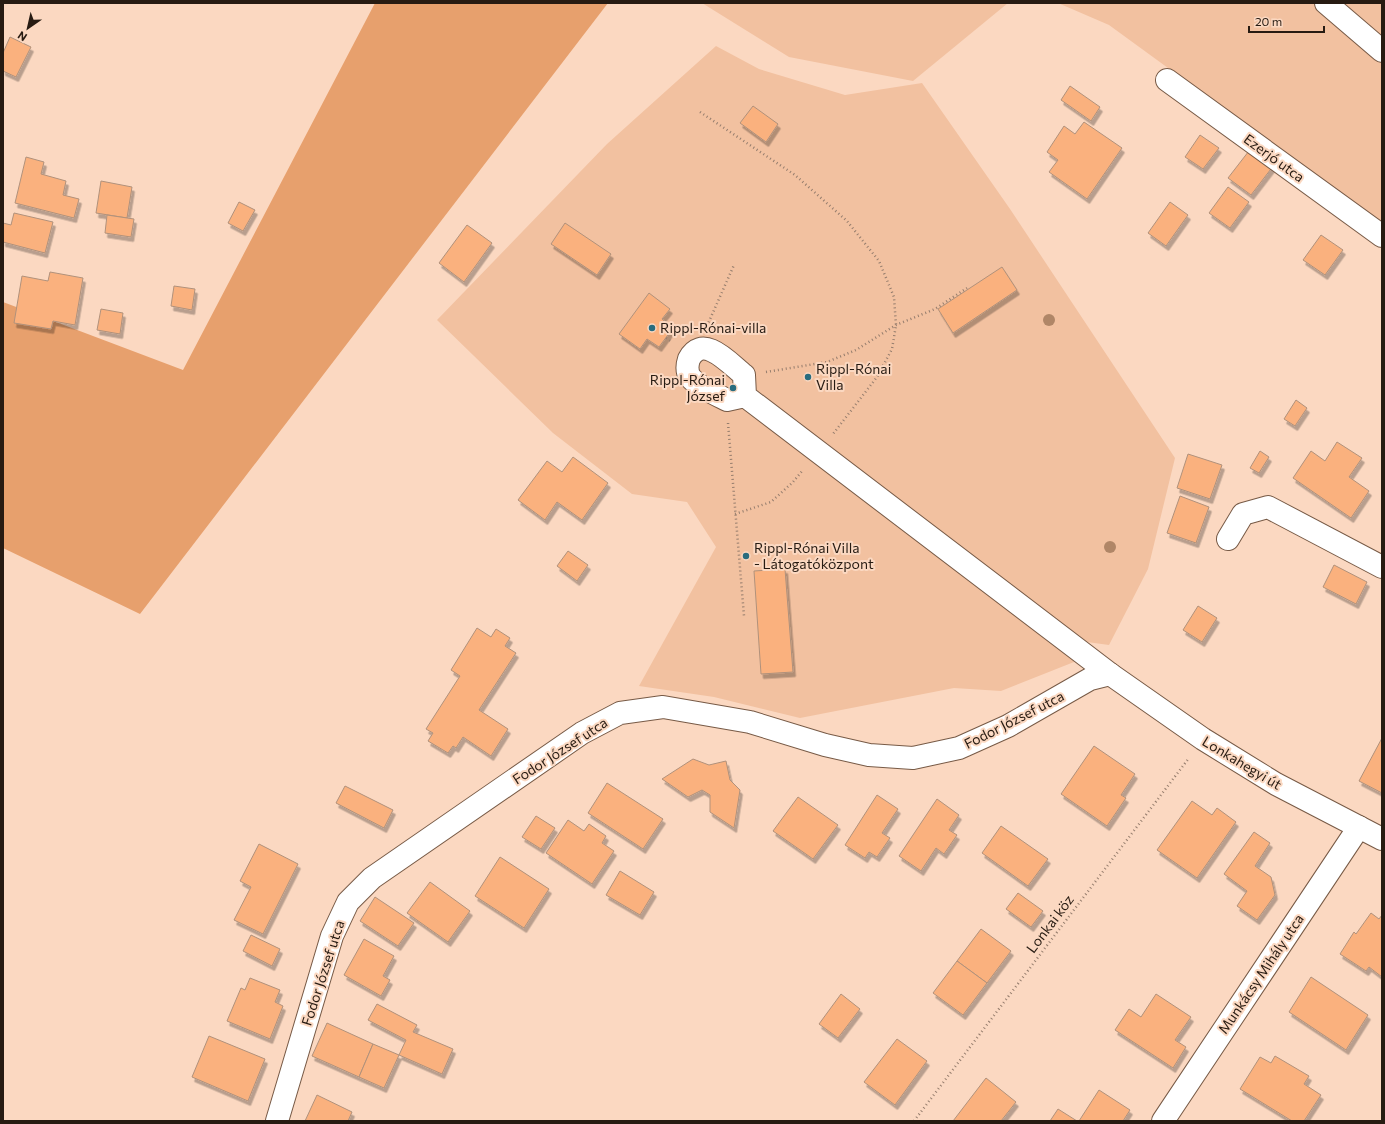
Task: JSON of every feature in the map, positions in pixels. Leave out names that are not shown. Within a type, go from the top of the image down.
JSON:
[{"type":"street","points":[[1326,3],[1382,50]]},
{"type":"street","name":"Ezerjó utca","points":[[1167,80],[1382,236]]},
{"type":"street","points":[[705,348],[719,354],[739,390],[697,383],[691,377],[688,370],[688,362],[691,356],[697,351],[705,348]]},
{"type":"street","name":"Lonkahegyi út","points":[[739,390],[1110,674],[1203,739],[1276,784],[1382,839]]},
{"type":"street","points":[[1228,539],[1243,514],[1268,507],[1382,566]]},
{"type":"street","name":"Fodor József utca","points":[[277,1121],[332,936],[348,902],[372,878],[582,733],[620,714],[663,707],[750,722],[825,745],[869,755],[913,758],[959,748],[1008,726],[1090,679],[1110,674]]},
{"type":"street","name":"Munkácsy Mihály utca","points":[[1164,1121],[1358,827]]},
{"type":"path","points":[[700,112],[796,175],[847,221],[879,261],[894,297],[896,325],[892,349],[877,377],[819,452],[793,482],[771,502],[735,514]]},
{"type":"path","points":[[705,348],[705,331],[734,265]]},
{"type":"path","points":[[744,616],[735,514],[739,390],[828,362],[856,350],[896,325],[935,309],[967,288]]},
{"type":"path","name":"Lonkai köz","points":[[914,1121],[1203,739]]},
{"type":"shaded area","points":[[375,3],[608,3],[140,614],[3,548],[3,302],[183,370]]},
{"type":"shaded area","points":[[702,3],[1008,3],[913,81],[789,57]]},
{"type":"shaded area","points":[[1058,3],[1382,3],[1382,224],[1109,25]]},
{"type":"shaded area","name":"Rippl-Rónai Villa","points":[[716,46],[759,69],[845,95],[922,83],[1010,209],[1175,458],[1148,569],[1109,645],[1087,642],[1074,662],[1001,691],[954,688],[800,718],[714,697],[639,686],[716,547],[687,502],[632,494],[553,433],[437,320],[607,144]]},
{"type":"building","points":[[10,37],[31,47],[16,77],[3,71],[3,53]]},
{"type":"building","points":[[1070,86],[1100,107],[1091,121],[1061,100]]},
{"type":"building","points":[[753,106],[778,124],[766,142],[740,123]]},
{"type":"building","points":[[1084,122],[1122,148],[1087,199],[1049,172],[1058,160],[1047,152],[1064,126],[1075,134]]},
{"type":"building","points":[[1200,135],[1219,148],[1203,169],[1185,157]]},
{"type":"building","points":[[1252,147],[1274,165],[1251,195],[1228,178]]},
{"type":"building","points":[[26,157],[44,162],[41,174],[66,181],[63,195],[79,199],[74,218],[15,203]]},
{"type":"building","points":[[101,181],[132,187],[127,218],[96,213]]},
{"type":"building","points":[[1228,187],[1249,202],[1230,228],[1209,213]]},
{"type":"building","points":[[239,202],[255,210],[243,231],[228,223]]},
{"type":"building","points":[[1170,202],[1188,215],[1166,246],[1148,233]]},
{"type":"building","points":[[14,213],[53,222],[45,253],[3,242],[3,223],[11,225]]},
{"type":"building","points":[[107,215],[134,219],[131,237],[105,233]]},
{"type":"building","points":[[565,223],[611,254],[597,275],[551,244]]},
{"type":"building","points":[[467,225],[492,243],[464,282],[439,263]]},
{"type":"building","points":[[1321,235],[1343,250],[1325,275],[1303,260]]},
{"type":"building","points":[[1002,267],[1017,290],[953,333],[938,309]]},
{"type":"building","points":[[50,272],[83,278],[75,325],[53,321],[51,329],[14,323],[22,276],[48,281]]},
{"type":"building","points":[[174,286],[195,289],[192,310],[171,306]]},
{"type":"building","points":[[649,293],[670,309],[662,319],[673,328],[659,347],[647,339],[640,349],[619,334]]},
{"type":"building","points":[[101,309],[123,313],[120,334],[97,330]]},
{"type":"building","points":[[1296,400],[1307,408],[1295,426],[1284,419]]},
{"type":"building","points":[[1337,442],[1362,458],[1349,477],[1369,491],[1351,518],[1293,478],[1311,451],[1325,461]]},
{"type":"building","points":[[1260,451],[1269,457],[1259,473],[1250,468]]},
{"type":"building","points":[[1188,454],[1222,465],[1210,499],[1177,488]]},
{"type":"building","points":[[573,457],[608,483],[582,520],[557,502],[545,520],[518,500],[547,461],[562,472]]},
{"type":"building","points":[[1180,496],[1209,507],[1196,543],[1167,533]]},
{"type":"building","points":[[568,551],[588,565],[577,581],[557,566]]},
{"type":"building","points":[[1334,565],[1367,582],[1356,604],[1323,587]]},
{"type":"building","points":[[785,569],[793,672],[761,674],[754,571]]},
{"type":"building","points":[[1198,606],[1217,618],[1202,642],[1183,630]]},
{"type":"building","points":[[477,628],[491,637],[496,629],[510,638],[505,646],[516,653],[479,710],[508,729],[491,756],[463,737],[456,748],[453,746],[448,753],[428,741],[433,733],[426,729],[460,676],[451,670]]},
{"type":"building","points":[[1382,738],[1382,793],[1359,781]]},
{"type":"building","points":[[1094,746],[1135,774],[1121,795],[1126,798],[1107,826],[1061,794]]},
{"type":"building","points":[[693,759],[709,765],[726,761],[730,780],[740,790],[734,828],[710,812],[710,795],[702,790],[688,797],[662,779]]},
{"type":"building","points":[[607,783],[663,819],[643,849],[588,813]]},
{"type":"building","points":[[345,786],[393,810],[384,828],[336,803]]},
{"type":"building","points":[[877,795],[898,809],[882,833],[890,838],[877,857],[869,852],[865,858],[845,845]]},
{"type":"building","points":[[798,797],[838,825],[813,859],[773,831]]},
{"type":"building","points":[[937,799],[959,815],[949,830],[957,835],[944,854],[936,848],[921,871],[899,856]]},
{"type":"building","points":[[1192,801],[1212,815],[1217,808],[1236,822],[1197,878],[1157,850]]},
{"type":"building","points":[[536,816],[555,828],[541,849],[522,837]]},
{"type":"building","points":[[568,820],[584,831],[589,824],[606,836],[602,843],[614,851],[592,884],[546,853]]},
{"type":"building","points":[[1001,826],[1048,859],[1028,886],[982,853]]},
{"type":"building","points":[[1254,832],[1270,843],[1255,866],[1271,877],[1275,895],[1257,920],[1237,906],[1247,891],[1224,874]]},
{"type":"building","points":[[259,844],[298,864],[263,934],[234,920],[251,887],[240,881]]},
{"type":"building","points":[[500,857],[549,889],[524,928],[475,896]]},
{"type":"building","points":[[620,871],[654,892],[640,915],[606,895]]},
{"type":"building","points":[[430,882],[470,911],[448,942],[407,913]]},
{"type":"building","points":[[1018,893],[1043,911],[1031,927],[1006,909]]},
{"type":"building","points":[[375,897],[414,923],[398,946],[360,921]]},
{"type":"building","points":[[1371,913],[1379,919],[1382,915],[1382,977],[1369,967],[1366,971],[1340,954],[1354,932],[1356,934]]},
{"type":"building","points":[[981,929],[1011,951],[987,983],[957,961]]},
{"type":"building","points":[[251,935],[280,949],[272,966],[243,951]]},
{"type":"building","points":[[364,939],[394,956],[383,976],[390,980],[381,996],[344,975]]},
{"type":"building","points":[[957,961],[987,983],[963,1015],[933,993]]},
{"type":"building","points":[[1311,977],[1368,1015],[1346,1050],[1289,1012]]},
{"type":"building","points":[[250,978],[280,990],[275,1002],[283,1006],[270,1039],[227,1021],[241,988],[245,990]]},
{"type":"building","points":[[841,994],[860,1009],[838,1038],[819,1024]]},
{"type":"building","points":[[1156,994],[1191,1017],[1175,1040],[1186,1047],[1173,1068],[1115,1030],[1129,1009],[1141,1017]]},
{"type":"building","points":[[377,1004],[417,1025],[413,1032],[453,1049],[442,1074],[399,1055],[406,1040],[368,1020]]},
{"type":"building","points":[[327,1023],[373,1044],[359,1077],[312,1056]]},
{"type":"building","points":[[209,1036],[265,1059],[248,1101],[192,1077]]},
{"type":"building","points":[[897,1039],[927,1061],[895,1105],[864,1082]]},
{"type":"building","points":[[373,1044],[399,1055],[384,1088],[359,1077]]},
{"type":"building","points":[[1275,1056],[1309,1076],[1304,1084],[1321,1095],[1304,1121],[1292,1121],[1240,1089],[1260,1057],[1271,1063]]},
{"type":"building","points":[[986,1078],[1016,1102],[1001,1121],[953,1121]]},
{"type":"building","points":[[1099,1090],[1130,1110],[1123,1121],[1079,1121]]},
{"type":"building","points":[[317,1095],[352,1112],[348,1121],[305,1121]]},
{"type":"building","points":[[1058,1109],[1077,1121],[1050,1121]]},
{"type":"place","name":"Rippl-Rónai-villa","points":[[652,328]]},
{"type":"place","name":"Rippl-Rónai Villa","points":[[808,377]]},
{"type":"place","name":"Rippl-Rónai József","points":[[733,388]]},
{"type":"place","name":"Rippl-Rónai Villa - Látogatóközpont","points":[[746,556]]}]
